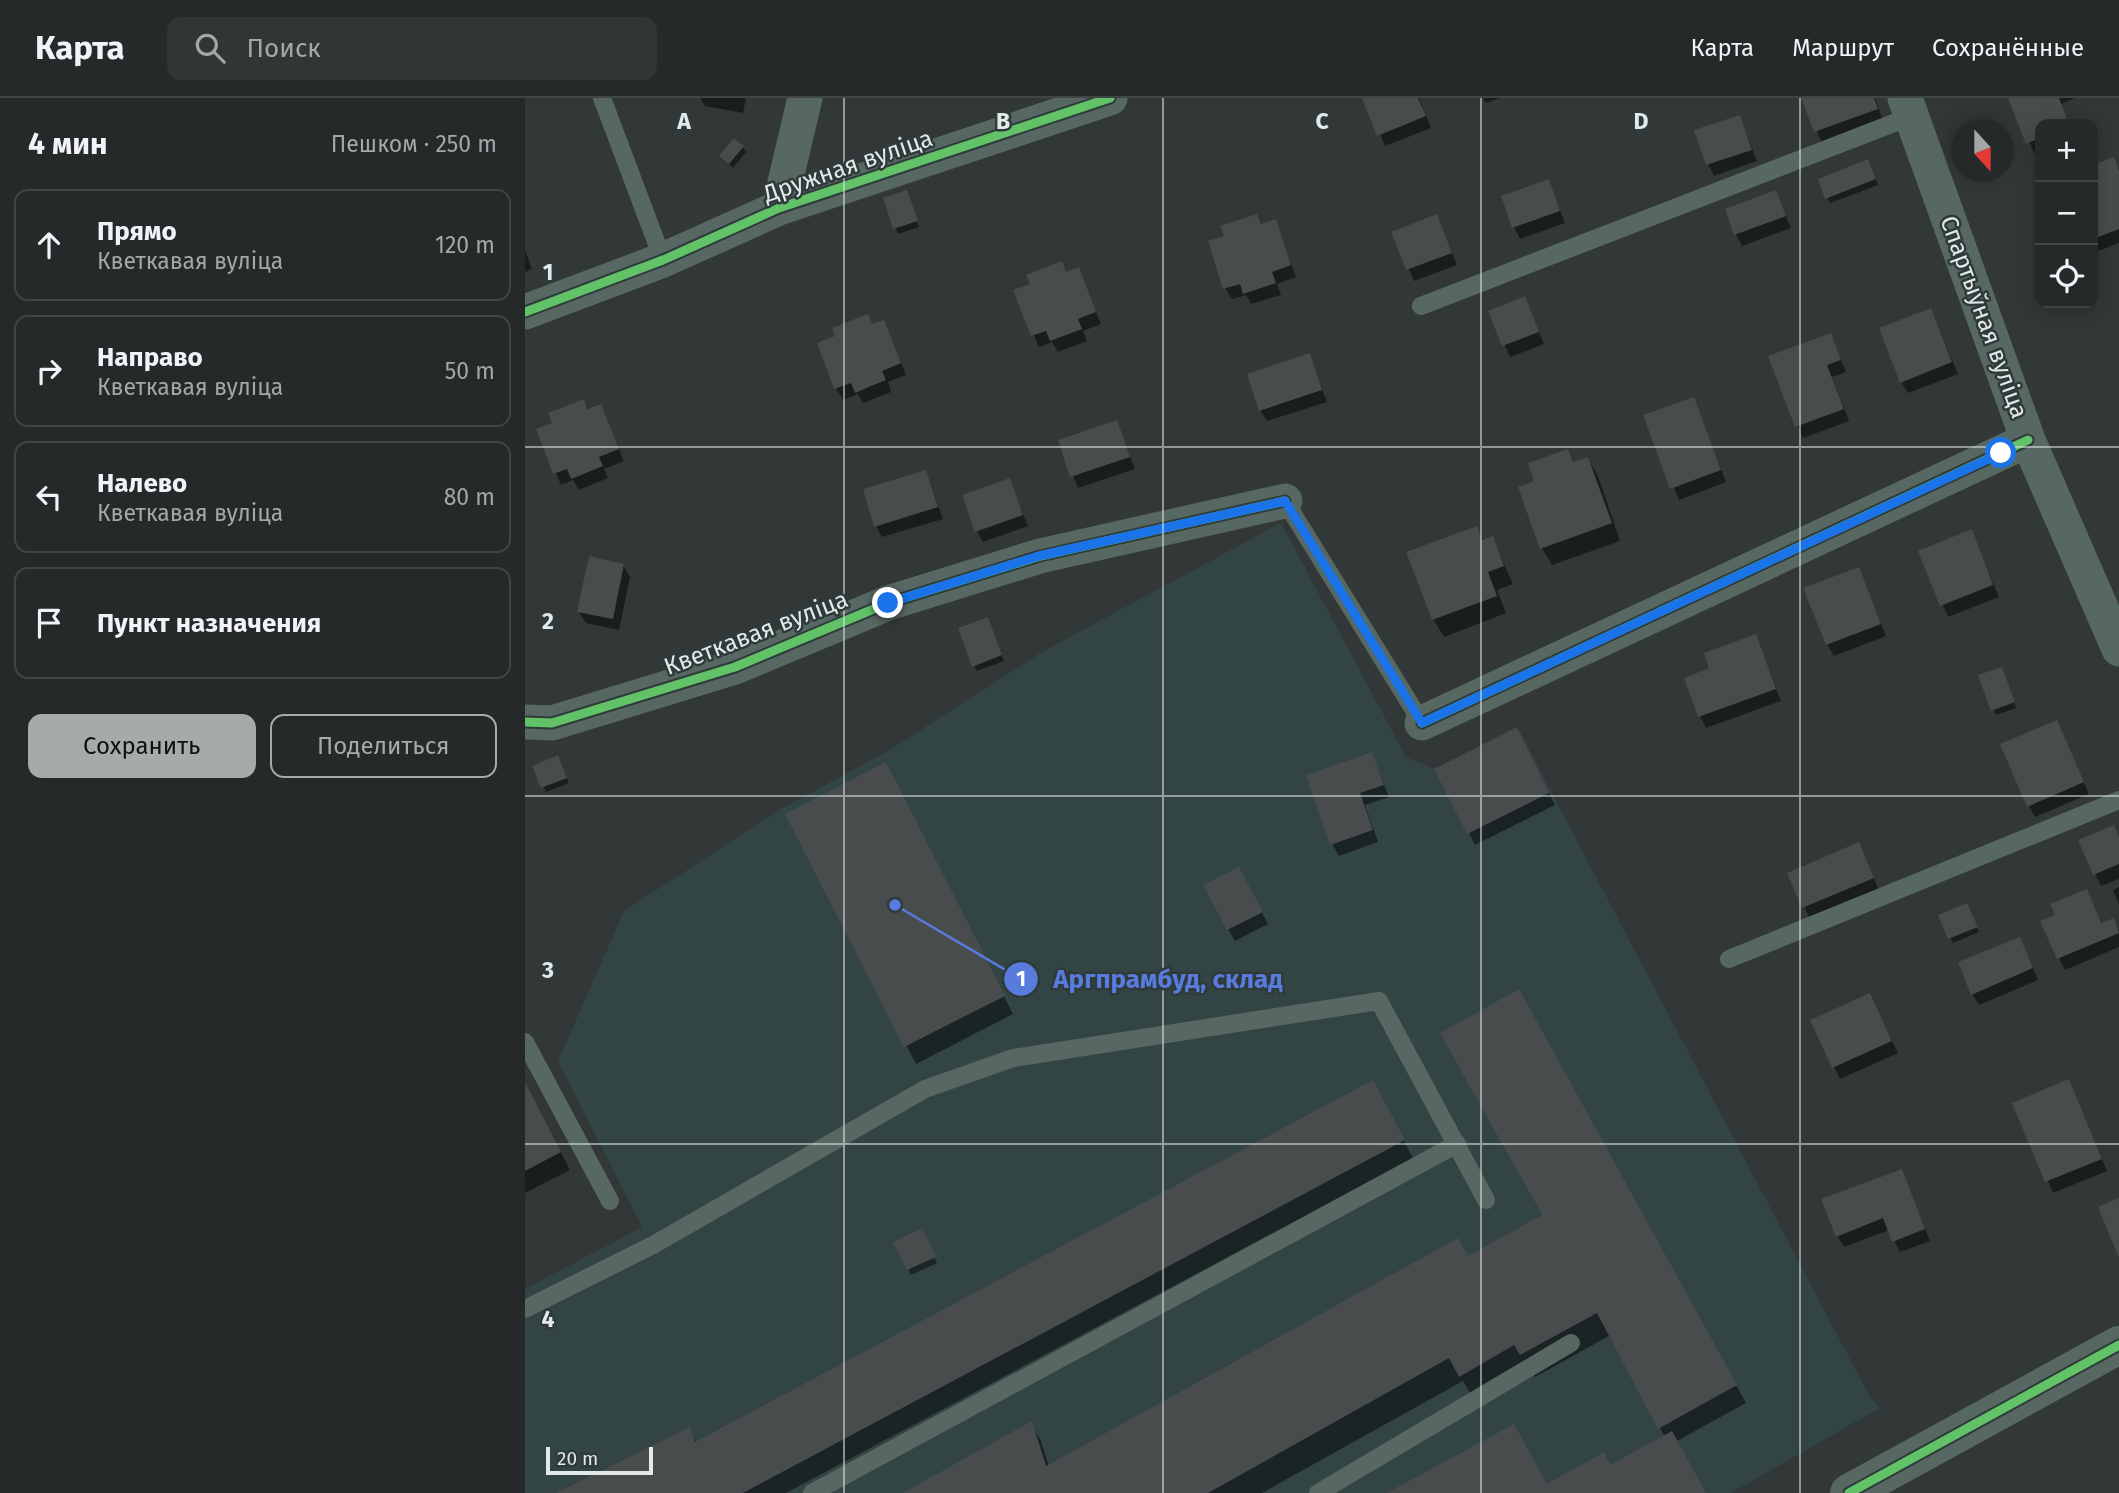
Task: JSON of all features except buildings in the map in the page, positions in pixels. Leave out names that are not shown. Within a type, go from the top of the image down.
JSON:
[{"type":"street","points":[[779,208],[804,98]]},
{"type":"street","name":"Дружная вуліца","points":[[525,312],[663,260],[779,208],[1110,98]]},
{"type":"street","name":"Спартыўная вуліца","points":[[1908,107],[2014,447],[2119,649]]},
{"type":"street","name":"Кветкавая вуліца","points":[[1422,723],[2014,447]]},
{"type":"street","name":"Кветкавая вуліца","points":[[525,722],[552,723],[735,667],[888,603],[1039,556],[1285,501]]},
{"type":"street","points":[[1850,1492],[2119,1345]]},
{"type":"lane","points":[[602,98],[663,260]]},
{"type":"lane","points":[[1421,306],[1908,107]]},
{"type":"lane","name":"Кветкавая вуліца","points":[[1285,501],[1422,723]]},
{"type":"lane","points":[[1729,959],[2119,800]]},
{"type":"lane","points":[[525,1309],[653,1245],[925,1088],[1013,1058],[1379,1001],[1486,1200]]},
{"type":"lane","points":[[525,1042],[610,1200]]},
{"type":"lane","points":[[812,1493],[1457,1144]]},
{"type":"lane","points":[[1318,1493],[1571,1343]]},
{"type":"shaded area","points":[[1281,523],[1406,757],[1435,769],[1517,727],[1871,1399],[1880,1408],[1731,1493],[525,1493],[525,1289],[642,1227],[558,1061],[624,911],[781,809],[888,751],[1042,652]]},
{"type":"cycle path","points":[[525,312],[663,260],[779,208],[1110,98]]},
{"type":"cycle path","points":[[1422,723],[2028,440]]},
{"type":"cycle path","points":[[525,722],[552,723],[735,667],[888,603],[1040,556],[1285,501]]},
{"type":"cycle path","points":[[1849,1493],[2119,1345]]},
{"type":"place","name":"Аргпрамбуд, склад","points":[[895,905]]},
{"type":"route","points":[[888,603],[1039,556],[1285,501],[1422,723],[2001,453]]}]
